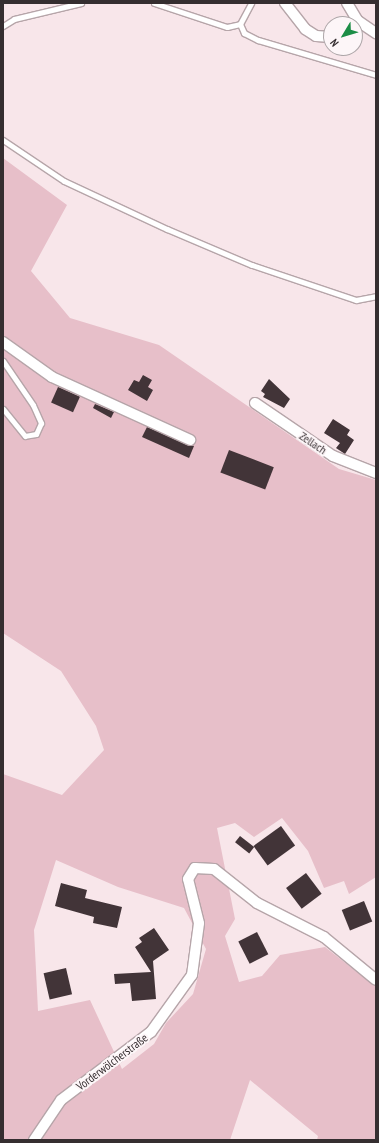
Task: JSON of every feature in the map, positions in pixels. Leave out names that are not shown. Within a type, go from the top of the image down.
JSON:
[{"type":"street","points":[[285,3],[305,30],[323,35]]},
{"type":"street","points":[[347,3],[353,16]]},
{"type":"street","points":[[363,26],[376,33]]},
{"type":"street","points":[[3,342],[52,376],[190,440]]},
{"type":"street","name":"Zellach","points":[[254,403],[333,456],[376,473]]},
{"type":"street","name":"Vorderwölcherstraße","points":[[34,1140],[61,1100],[151,1032],[192,975],[199,923],[188,879],[195,868],[214,869],[257,903],[324,937],[376,980]]},
{"type":"lane","points":[[3,26],[14,19],[81,3]]},
{"type":"lane","points":[[154,3],[218,26],[240,24]]},
{"type":"lane","points":[[240,24],[251,3]]},
{"type":"lane","points":[[240,24],[244,33],[258,40],[376,76]]},
{"type":"lane","points":[[3,140],[64,181],[245,262],[356,300],[376,296]]},
{"type":"lane","points":[[3,361],[33,405],[41,423],[36,434],[25,436],[3,409]]},
{"type":"shaded area","points":[[3,158],[67,205],[31,271],[70,318],[159,345],[339,469],[376,480],[376,877],[349,894],[344,881],[324,888],[308,851],[282,818],[254,837],[235,823],[217,828],[235,919],[225,936],[239,982],[262,976],[280,955],[325,947],[376,987],[376,1140],[317,1140],[318,1136],[250,1080],[230,1140],[3,1140],[3,774],[62,795],[104,750],[96,726],[61,671],[3,633]],"holes":[[[56,860],[118,887],[184,908],[206,949],[193,994],[166,1023],[154,1044],[122,1069],[90,1000],[38,1011],[34,930]]]},
{"type":"building","points":[[143,375],[152,380],[148,387],[153,390],[147,401],[128,390],[134,380],[139,382]]},
{"type":"building","points":[[269,379],[290,399],[284,408],[263,397],[265,394],[261,391]]},
{"type":"building","points":[[58,387],[80,397],[73,412],[51,403]]},
{"type":"building","points":[[95,404],[114,412],[111,418],[93,408]]},
{"type":"building","points":[[333,419],[350,430],[347,435],[354,440],[345,454],[336,448],[340,443],[324,433]]},
{"type":"building","points":[[147,427],[194,446],[189,458],[142,437]]},
{"type":"building","points":[[229,450],[274,467],[265,490],[220,472]]},
{"type":"building","points":[[281,826],[295,845],[268,865],[253,846]]},
{"type":"building","points":[[240,836],[254,847],[249,853],[235,842]]},
{"type":"building","points":[[306,873],[322,894],[302,909],[286,888]]},
{"type":"building","points":[[61,883],[87,890],[85,898],[122,907],[117,928],[93,923],[94,917],[55,906]]},
{"type":"building","points":[[364,901],[372,921],[350,930],[342,910]]},
{"type":"building","points":[[154,928],[169,950],[153,961],[156,999],[132,1001],[130,983],[115,984],[114,974],[151,972],[135,947],[142,942],[139,938]]},
{"type":"building","points":[[257,932],[268,954],[250,964],[238,942]]},
{"type":"building","points":[[66,968],[72,994],[50,999],[44,973]]}]
